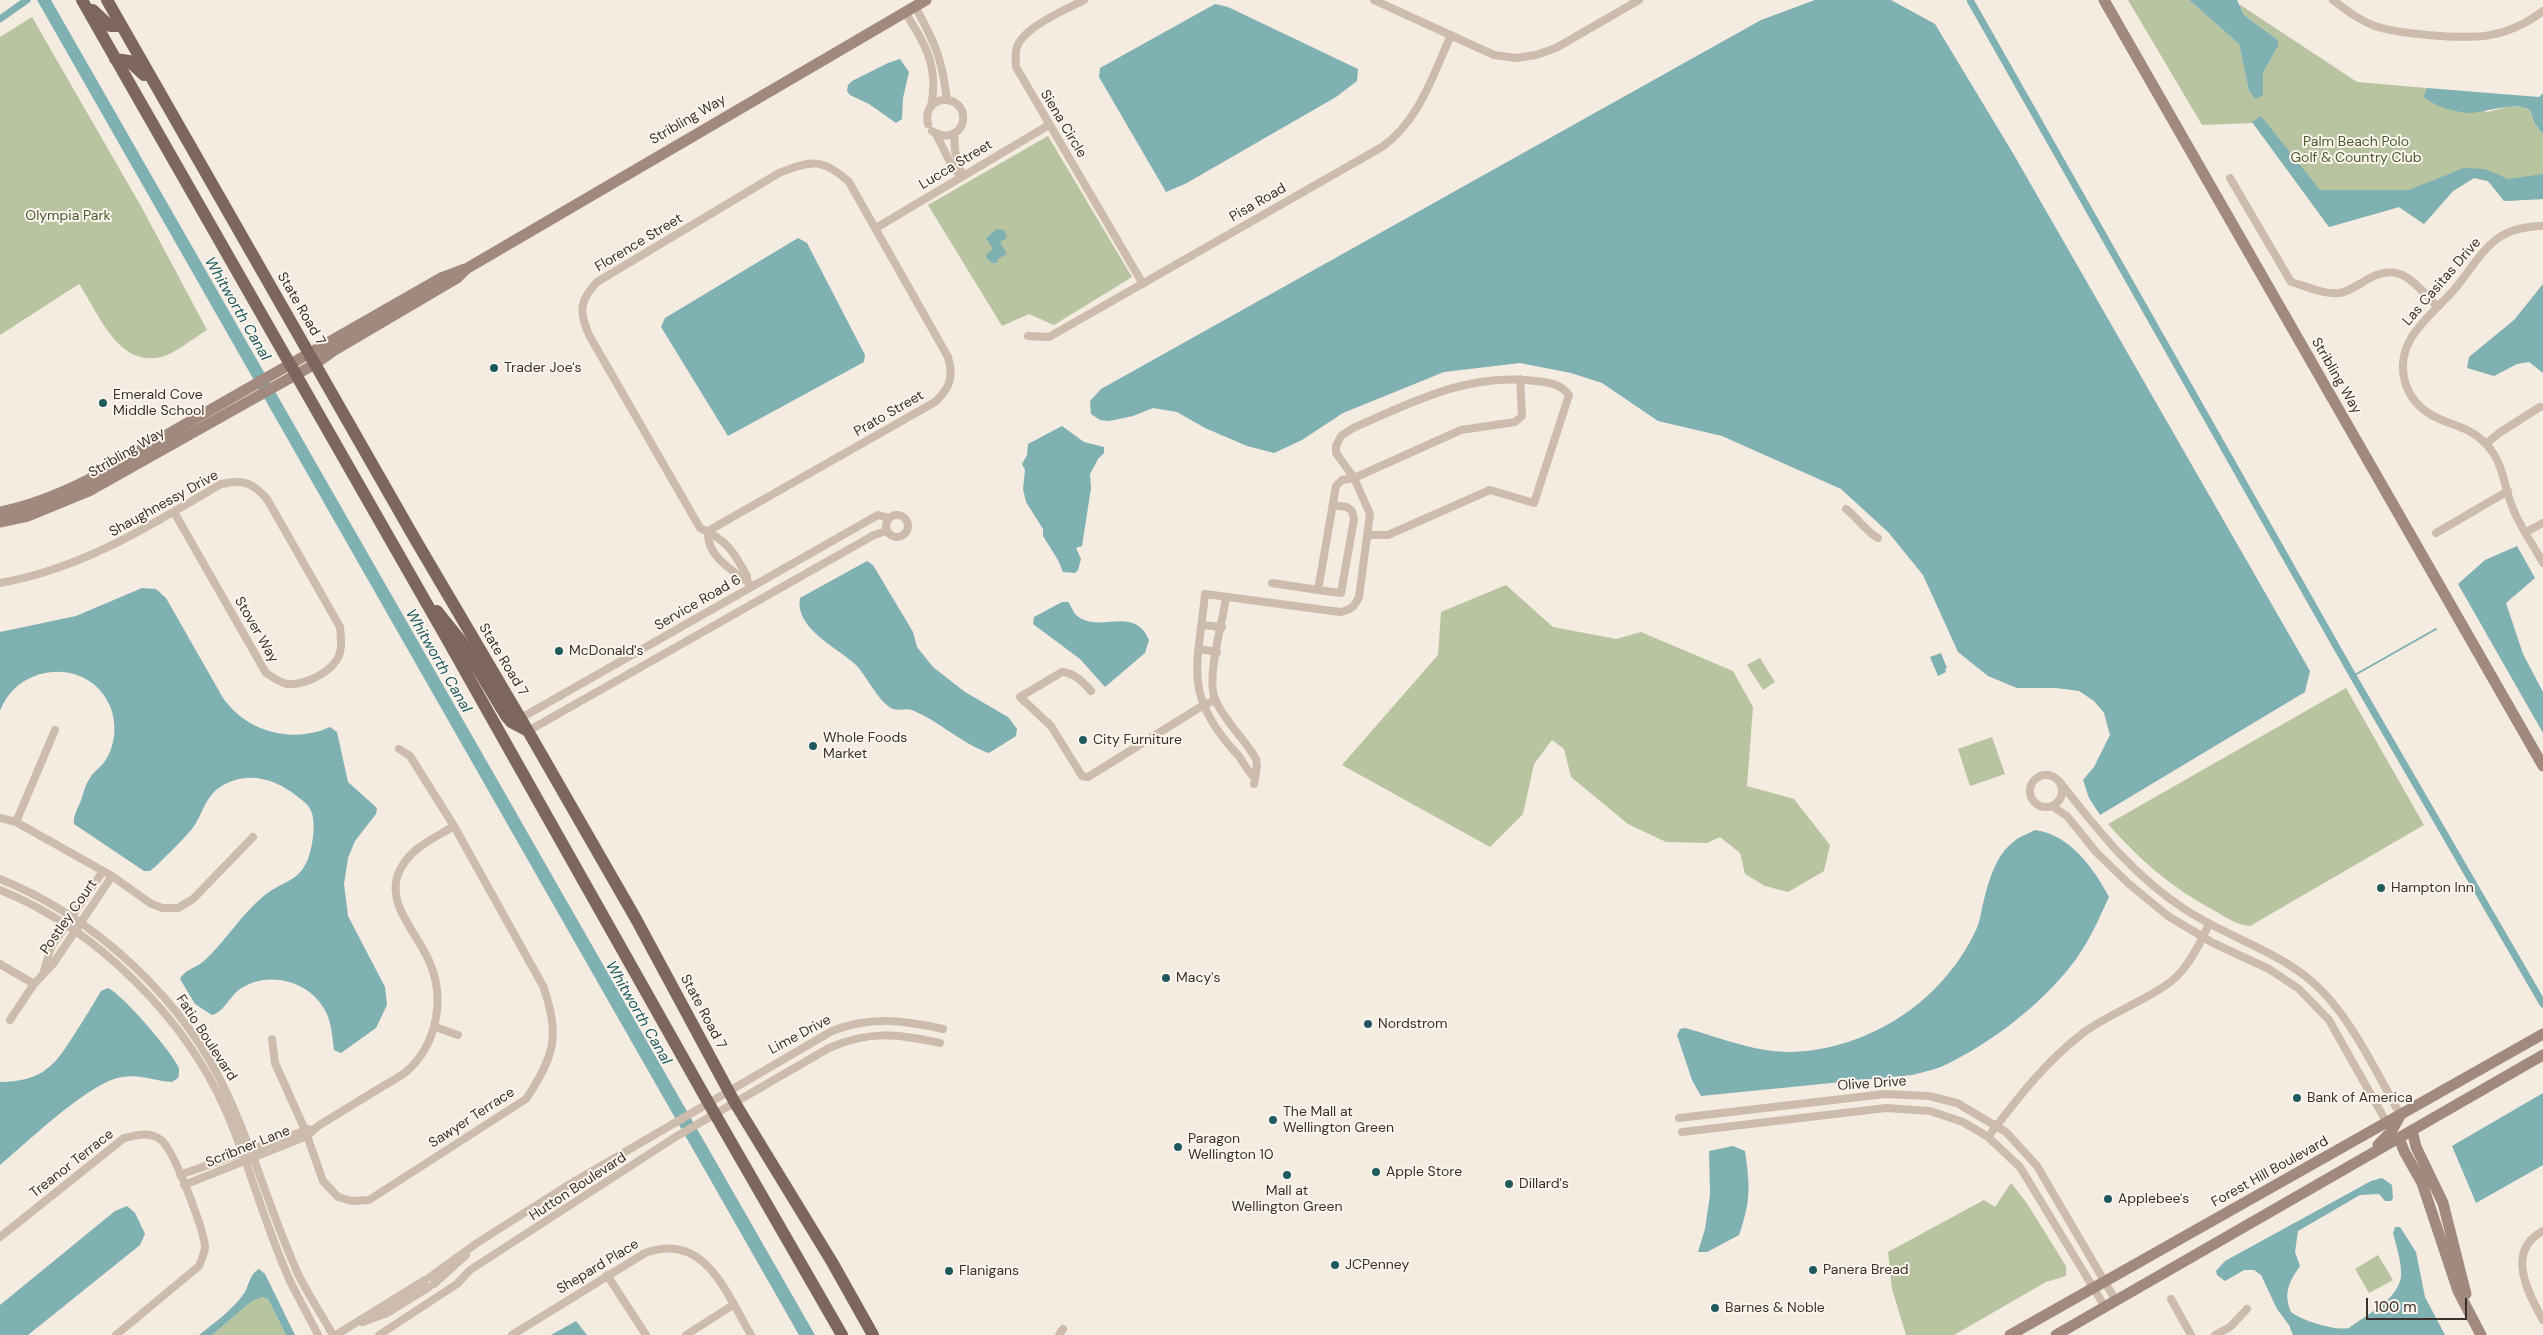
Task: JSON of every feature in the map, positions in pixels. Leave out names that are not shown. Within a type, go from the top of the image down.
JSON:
[{"type":"main road","points":[[84,0],[110,26],[122,26]]},
{"type":"main road","points":[[84,0],[115,59],[842,1335]]},
{"type":"main road","name":"State Road 7","points":[[107,0],[414,539],[521,718],[636,919],[735,1103],[832,1262],[873,1335]]},
{"type":"main road","points":[[115,59],[129,61],[138,67],[163,98]]},
{"type":"main road","points":[[418,588],[461,641],[506,716],[511,722],[528,731]]},
{"type":"street","name":"Stribling Way","points":[[0,512],[24,507],[55,496],[276,380],[441,278],[466,269],[926,0]]},
{"type":"street","name":"Siena Circle","points":[[1084,0],[1034,27],[1022,38],[1016,50],[1016,67],[1143,284]]},
{"type":"street","points":[[1374,0],[1494,55],[1516,58],[1536,55],[1556,48],[1640,0]]},
{"type":"street","name":"Stribling Way","points":[[2104,0],[2543,766]]},
{"type":"street","points":[[2333,0],[2367,22],[2391,31],[2463,38],[2488,36],[2508,31],[2526,22],[2543,10]]},
{"type":"street","points":[[910,9],[934,41],[942,63],[946,100]]},
{"type":"street","points":[[910,9],[930,54],[934,76],[928,112],[943,151],[954,170],[962,176]]},
{"type":"street","name":"Pisa Road","points":[[1028,336],[1049,337],[1394,139],[1405,129],[1415,112],[1452,36]]},
{"type":"street","points":[[930,107],[935,103],[946,100],[957,104],[963,114],[962,125],[954,133],[955,152],[962,176]]},
{"type":"street","name":"Lucca Street","points":[[876,228],[1049,125]]},
{"type":"street","points":[[935,131],[954,133]]},
{"type":"street","name":"Florence Street","points":[[749,583],[734,552],[717,535],[700,528],[589,335],[582,320],[582,310],[588,292],[597,282],[779,173],[803,163],[820,163],[836,170],[849,182],[876,228]]},
{"type":"street","points":[[2230,178],[2291,282],[2326,293],[2336,293],[2347,291],[2377,274],[2392,271],[2406,276],[2438,307]]},
{"type":"street","name":"Las Casitas Drive","points":[[2543,226],[2518,228],[2496,238],[2438,307],[2419,326],[2408,341],[2403,364],[2405,383],[2412,396],[2424,410],[2440,419],[2470,431],[2486,444],[2500,464],[2512,507],[2543,562]]},
{"type":"street","name":"Prato Street","points":[[708,531],[936,402],[946,392],[952,370],[948,357],[876,228]]},
{"type":"street","points":[[1318,590],[1336,486],[1342,480],[1354,478],[1461,430],[1515,422],[1522,416],[1520,379]]},
{"type":"street","points":[[1226,597],[1212,678],[1216,700],[1256,759],[1257,766],[1254,781],[1220,735],[1202,706],[1197,679],[1204,594],[1340,612],[1347,611],[1354,607],[1359,598],[1370,514],[1354,478],[1336,453],[1336,446],[1341,436],[1354,428],[1442,390],[1480,380],[1520,379],[1556,383],[1568,395],[1534,503],[1490,490],[1388,535],[1368,535]]},
{"type":"street","name":"Stribling Way","points":[[0,522],[28,516],[89,492],[254,392]]},
{"type":"street","points":[[2486,444],[2498,432],[2540,407]]},
{"type":"street","name":"Shaughnessy Drive","points":[[0,583],[74,563],[106,550],[221,484],[236,480],[256,486],[267,499],[340,627],[342,641]]},
{"type":"street","points":[[2436,533],[2508,491]]},
{"type":"street","points":[[1272,583],[1341,593],[1354,519],[1352,511],[1347,507],[1333,505]]},
{"type":"street","points":[[1846,509],[1857,518],[1869,533],[1878,538]]},
{"type":"street","name":"Stover Way","points":[[174,512],[266,673],[285,684],[305,682],[328,669],[337,660],[342,641]]},
{"type":"street","name":"Service Road 6","points":[[521,718],[749,583],[878,515],[889,518]]},
{"type":"street","points":[[900,515],[904,517],[909,525],[906,533],[899,537],[887,531],[886,526],[889,518],[900,515]]},
{"type":"street","points":[[2526,532],[2543,523]]},
{"type":"street","name":"Florence Street","points":[[708,531],[707,541],[716,554],[734,574],[749,583]]},
{"type":"street","name":"Service Road 6","points":[[528,731],[874,535],[887,531]]},
{"type":"street","points":[[1202,625],[1222,628]]},
{"type":"street","points":[[1199,648],[1217,652]]},
{"type":"street","points":[[1091,691],[1082,681],[1069,672],[1062,672],[1020,697],[1051,726],[1082,776],[1088,777],[1202,706],[1216,700]]},
{"type":"street","points":[[16,822],[55,730]]},
{"type":"street","name":"Sawyer Terrace","points":[[272,1039],[275,1063],[306,1133],[323,1180],[338,1197],[352,1201],[369,1200],[526,1099],[541,1076],[551,1054],[554,1032],[552,1008],[543,986],[454,826],[410,756],[400,749]]},
{"type":"street","points":[[2059,781],[2062,793],[2060,799],[2052,806],[2046,808],[2035,804],[2030,798],[2029,789],[2034,779],[2044,774],[2050,775],[2059,781],[2115,851],[2135,871],[2185,910],[2209,924],[2284,960],[2303,974],[2337,1009],[2401,1116],[2391,1132],[2370,1154]]},
{"type":"street","points":[[2052,806],[2068,816],[2096,852],[2129,884],[2168,916],[2203,937],[2262,966],[2300,989],[2329,1020],[2387,1123]]},
{"type":"street","points":[[0,818],[16,822],[112,876],[150,903],[162,908],[178,908],[193,898],[253,837]]},
{"type":"street","name":"Scribner Lane","points":[[184,1185],[245,1163],[306,1133],[406,1072],[422,1052],[435,1027],[438,1002],[435,980],[430,961],[400,909],[395,890],[400,868],[413,851],[454,826]]},
{"type":"street","name":"Postley Court","points":[[44,971],[51,947],[103,871]]},
{"type":"street","name":"Postley Court","points":[[10,1020],[34,984],[52,964],[112,876]]},
{"type":"street","name":"Fatio Boulevard","points":[[0,879],[28,890],[81,922],[112,945],[161,993],[198,1044],[228,1094],[300,1277],[334,1335]]},
{"type":"street","name":"Fatio Boulevard","points":[[0,890],[24,900],[75,931],[134,980],[172,1021],[200,1064],[225,1110],[290,1280],[318,1335]]},
{"type":"street","points":[[1988,1137],[2022,1092],[2067,1046],[2100,1021],[2156,991],[2179,974],[2203,937],[2209,924]]},
{"type":"street","points":[[2262,966],[2268,953]]},
{"type":"street","points":[[0,964],[34,984]]},
{"type":"street","name":"Lime Drive","points":[[708,1102],[813,1041],[853,1023],[882,1019],[908,1021],[943,1028]]},
{"type":"street","points":[[435,1027],[458,1035]]},
{"type":"street","name":"Lime Drive","points":[[716,1114],[846,1040],[881,1034],[907,1036],[940,1043]]},
{"type":"street","name":"Forest Hill Boulevard","points":[[2010,1335],[2401,1116],[2543,1034]]},
{"type":"street","points":[[2056,1335],[2543,1055]]},
{"type":"street","name":"Olive Drive","points":[[1679,1118],[1816,1101],[1900,1094],[1929,1096],[1957,1103],[1997,1125],[2016,1141],[2038,1166],[2116,1301]]},
{"type":"street","points":[[2436,1096],[2410,1120],[2400,1138],[2404,1151],[2422,1183],[2454,1283],[2481,1335]]},
{"type":"street","name":"Hutton Boulevard","points":[[350,1326],[387,1313],[430,1282],[477,1242],[708,1102]]},
{"type":"street","name":"Olive Drive","points":[[1682,1132],[1823,1114],[1901,1108],[1941,1113],[1963,1122],[1988,1137],[2020,1167],[2105,1307]]},
{"type":"street","name":"Hutton Boulevard","points":[[379,1335],[456,1284],[470,1270],[677,1136],[716,1114]]},
{"type":"street","points":[[2412,1130],[2416,1147],[2443,1203],[2470,1311]]},
{"type":"street","name":"Treanor Terrace","points":[[0,1237],[124,1138],[144,1133],[161,1139],[170,1149],[206,1249],[199,1266],[116,1335]]},
{"type":"street","name":"Scribner Lane","points":[[180,1174],[251,1149],[306,1133]]},
{"type":"street","points":[[2543,1231],[2529,1242],[2521,1267],[2527,1292],[2543,1320]]},
{"type":"street","name":"Hutton Boulevard","points":[[334,1335],[448,1273],[477,1242]]},
{"type":"street","name":"Shepard Place","points":[[512,1335],[607,1275],[645,1253],[662,1246],[683,1250],[700,1258],[713,1271],[751,1335]]},
{"type":"street","points":[[448,1273],[456,1284]]},
{"type":"street","points":[[607,1275],[646,1335]]},
{"type":"street","points":[[2171,1299],[2191,1335]]},
{"type":"street","points":[[686,1335],[733,1305]]},
{"type":"street","points":[[2214,1335],[2230,1327],[2247,1309]]},
{"type":"street","points":[[387,1313],[395,1324]]},
{"type":"green space","name":"Palm Beach Polo Golf & Country Club","points":[[2128,0],[2189,0],[2239,44],[2249,91],[2263,95],[2263,73],[2278,46],[2278,40],[2244,15],[2239,4],[2357,82],[2427,88],[2423,97],[2487,112],[2507,107],[2523,107],[2530,111],[2534,123],[2543,134],[2543,199],[2504,201],[2488,181],[2474,178],[2453,191],[2424,224],[2399,207],[2329,227],[2253,123],[2202,125]]},
{"type":"green space","name":"Olympia Park","points":[[32,17],[142,208],[207,330],[166,356],[146,358],[132,354],[121,346],[102,322],[79,284],[0,335],[0,37]]},
{"type":"green space","points":[[1048,136],[1132,277],[1054,325],[1029,314],[1002,326],[928,205]]},
{"type":"green space","points":[[1506,585],[1553,627],[1616,639],[1641,632],[1733,671],[1753,707],[1747,786],[1794,799],[1830,845],[1824,871],[1788,892],[1765,886],[1745,874],[1740,853],[1720,837],[1707,843],[1666,842],[1628,824],[1571,777],[1564,749],[1552,740],[1534,764],[1523,814],[1490,847],[1342,765],[1438,655],[1441,612]]},
{"type":"green space","points":[[1760,658],[1775,682],[1763,690],[1747,665]]},
{"type":"green space","points":[[2346,688],[2424,825],[2250,926],[2228,919],[2184,893],[2145,862],[2108,824]]},
{"type":"green space","points":[[1992,737],[2005,774],[1970,786],[1958,749]]},
{"type":"green space","points":[[2011,1183],[2026,1202],[2066,1266],[2066,1276],[2046,1282],[1954,1335],[1906,1335],[1892,1289],[1888,1252],[1984,1200],[1995,1207]]},
{"type":"green space","points":[[2378,1255],[2393,1280],[2369,1293],[2355,1269]]},
{"type":"green space","points":[[262,1297],[268,1299],[286,1335],[212,1335],[252,1301]]},
{"type":"water","points":[[37,0],[51,0],[815,1335],[799,1335]]},
{"type":"water","points":[[1815,0],[1891,0],[1935,24],[2014,155],[2310,671],[2305,692],[2100,815],[2089,798],[2083,780],[2094,767],[2110,735],[2104,713],[2094,701],[2079,691],[2056,688],[2017,688],[1988,676],[1958,652],[1923,575],[1888,532],[1841,489],[1722,436],[1658,421],[1602,383],[1571,373],[1520,363],[1444,372],[1343,413],[1302,440],[1274,453],[1247,446],[1205,428],[1177,412],[1153,408],[1133,416],[1109,421],[1100,420],[1091,414],[1090,401],[1101,389],[1761,20]]},
{"type":"water","points":[[2189,0],[2237,0],[2244,15],[2278,40],[2278,46],[2263,73],[2263,95],[2256,99],[2249,91],[2239,44]]},
{"type":"water","points":[[1215,4],[1228,7],[1358,69],[1357,81],[1336,97],[1185,184],[1166,192],[1099,77],[1100,68]]},
{"type":"water","points":[[900,59],[909,72],[903,98],[902,119],[896,123],[869,104],[850,95],[847,91],[848,85],[852,81]]},
{"type":"water","points":[[2427,88],[2539,97],[2543,93],[2543,134],[2535,123],[2530,111],[2525,108],[2510,107],[2469,113],[2451,110],[2423,97]]},
{"type":"water","points":[[2261,116],[2320,190],[2409,190],[2464,168],[2485,169],[2508,179],[2543,174],[2543,199],[2504,201],[2488,181],[2474,178],[2453,191],[2424,224],[2399,207],[2329,227],[2252,122]]},
{"type":"water","points":[[997,229],[1004,230],[1007,238],[1000,242],[1007,254],[998,259],[997,263],[992,263],[986,258],[987,254],[993,249],[986,238]]},
{"type":"water","points":[[798,238],[807,243],[865,355],[864,362],[728,436],[661,327],[665,318]]},
{"type":"water","points":[[2543,284],[2543,373],[2529,362],[2517,364],[2494,376],[2467,368],[2469,357],[2514,320]]},
{"type":"water","points":[[1062,426],[1084,442],[1104,447],[1104,453],[1098,459],[1090,474],[1091,488],[1082,546],[1076,548],[1081,559],[1078,570],[1075,573],[1063,572],[1043,536],[1043,529],[1026,502],[1023,489],[1025,470],[1022,464],[1027,455],[1028,444]]},
{"type":"water","points":[[2517,546],[2535,578],[2506,603],[2523,654],[2543,692],[2543,733],[2458,584],[2485,560]]},
{"type":"water","points":[[867,561],[873,565],[913,632],[917,647],[933,667],[965,692],[1008,717],[1017,729],[1016,736],[989,753],[969,744],[932,720],[912,710],[893,709],[883,701],[856,665],[810,628],[800,609],[800,598]]},
{"type":"water","points":[[142,588],[156,589],[166,598],[223,698],[244,719],[257,727],[271,732],[301,734],[330,727],[337,732],[348,782],[377,808],[376,814],[355,841],[348,858],[344,884],[348,916],[385,987],[387,1005],[376,1028],[341,1053],[334,1050],[331,1026],[326,1012],[310,992],[299,986],[288,981],[275,979],[251,983],[240,989],[220,1011],[212,1015],[195,1004],[180,979],[212,953],[257,902],[301,871],[309,856],[313,833],[313,815],[306,803],[290,791],[263,779],[244,778],[225,784],[218,788],[209,798],[196,823],[183,839],[155,867],[150,871],[144,871],[74,824],[75,816],[87,784],[109,755],[113,741],[114,720],[110,706],[100,690],[86,679],[71,673],[54,672],[37,675],[22,683],[9,695],[0,711],[0,632],[76,616]]},
{"type":"water","points":[[1062,602],[1068,602],[1076,615],[1085,620],[1134,624],[1142,629],[1149,640],[1145,653],[1105,687],[1080,659],[1033,624],[1034,617]]},
{"type":"water","points":[[1941,653],[1947,668],[1945,669],[1946,672],[1938,676],[1930,657]]},
{"type":"water","points":[[2035,830],[2048,833],[2070,845],[2088,864],[2109,897],[2087,942],[2070,967],[2029,1010],[2013,1023],[1979,1046],[1945,1065],[1912,1075],[1701,1096],[1692,1080],[1677,1035],[1680,1029],[1685,1028],[1738,1044],[1778,1052],[1821,1049],[1849,1042],[1876,1031],[1924,999],[1944,979],[1962,956],[1976,930],[1990,879],[2001,855],[2014,841]]},
{"type":"water","points":[[108,988],[115,992],[134,1011],[166,1048],[179,1068],[178,1078],[172,1082],[129,1076],[108,1081],[59,1114],[0,1165],[0,1082],[35,1076],[51,1066],[65,1049],[101,991]]},
{"type":"water","points":[[2543,1093],[2543,1165],[2476,1203],[2452,1146]]},
{"type":"water","points":[[1733,1146],[1745,1151],[1748,1174],[1746,1212],[1739,1235],[1707,1252],[1698,1252],[1705,1229],[1710,1195],[1709,1151]]},
{"type":"water","points":[[2382,1178],[2392,1185],[2393,1198],[2391,1201],[2385,1201],[2379,1194],[2360,1195],[2298,1231],[2295,1252],[2300,1266],[2290,1283],[2287,1293],[2291,1312],[2303,1319],[2343,1329],[2349,1328],[2381,1306],[2394,1292],[2401,1276],[2400,1260],[2393,1233],[2395,1227],[2400,1227],[2416,1252],[2425,1297],[2445,1335],[2293,1335],[2289,1325],[2277,1309],[2261,1275],[2254,1270],[2244,1270],[2225,1281],[2217,1275],[2216,1271],[2225,1261],[2371,1181]]},
{"type":"water","points":[[127,1206],[135,1213],[145,1234],[140,1245],[28,1335],[0,1335],[0,1305],[115,1211]]},
{"type":"water","points":[[259,1269],[265,1274],[295,1335],[286,1335],[268,1299],[262,1297],[252,1301],[212,1335],[199,1335],[235,1304],[245,1292],[252,1276]]},
{"type":"water","points":[[576,1321],[587,1335],[551,1335]]},
{"type":"waterway","points":[[0,19],[27,0]]},
{"type":"waterway","points":[[1970,0],[2353,676],[2543,1004]]},
{"type":"waterway","points":[[2353,676],[2436,629]]},
{"type":"place","name":"Trader Joe's","points":[[494,368]]},
{"type":"place","name":"Emerald Cove Middle School","points":[[103,403]]},
{"type":"place","name":"McDonald's","points":[[559,651]]},
{"type":"place","name":"City Furniture","points":[[1083,740]]},
{"type":"place","name":"Whole Foods Market","points":[[813,746]]},
{"type":"place","name":"Hampton Inn","points":[[2381,888]]},
{"type":"place","name":"Macy's","points":[[1166,978]]},
{"type":"place","name":"Nordstrom","points":[[1368,1024]]},
{"type":"place","name":"Bank of America","points":[[2297,1098]]},
{"type":"place","name":"The Mall at Wellington Green","points":[[1273,1120]]},
{"type":"place","name":"Paragon Wellington 10","points":[[1178,1147]]},
{"type":"place","name":"Apple Store","points":[[1376,1172]]},
{"type":"place","name":"Mall at Wellington Green","points":[[1287,1175]]},
{"type":"place","name":"Dillard's","points":[[1509,1184]]},
{"type":"place","name":"Applebee's","points":[[2108,1199]]},
{"type":"place","name":"JCPenney","points":[[1335,1265]]},
{"type":"place","name":"Panera Bread","points":[[1813,1270]]},
{"type":"place","name":"Flanigans","points":[[949,1271]]},
{"type":"place","name":"Barnes & Noble","points":[[1715,1308]]},
{"type":"water label","name":"Whitworth Canal","points":[[237,309]]},
{"type":"water label","name":"Whitworth Canal","points":[[438,661]]},
{"type":"water label","name":"Whitworth Canal","points":[[638,1013]]}]
